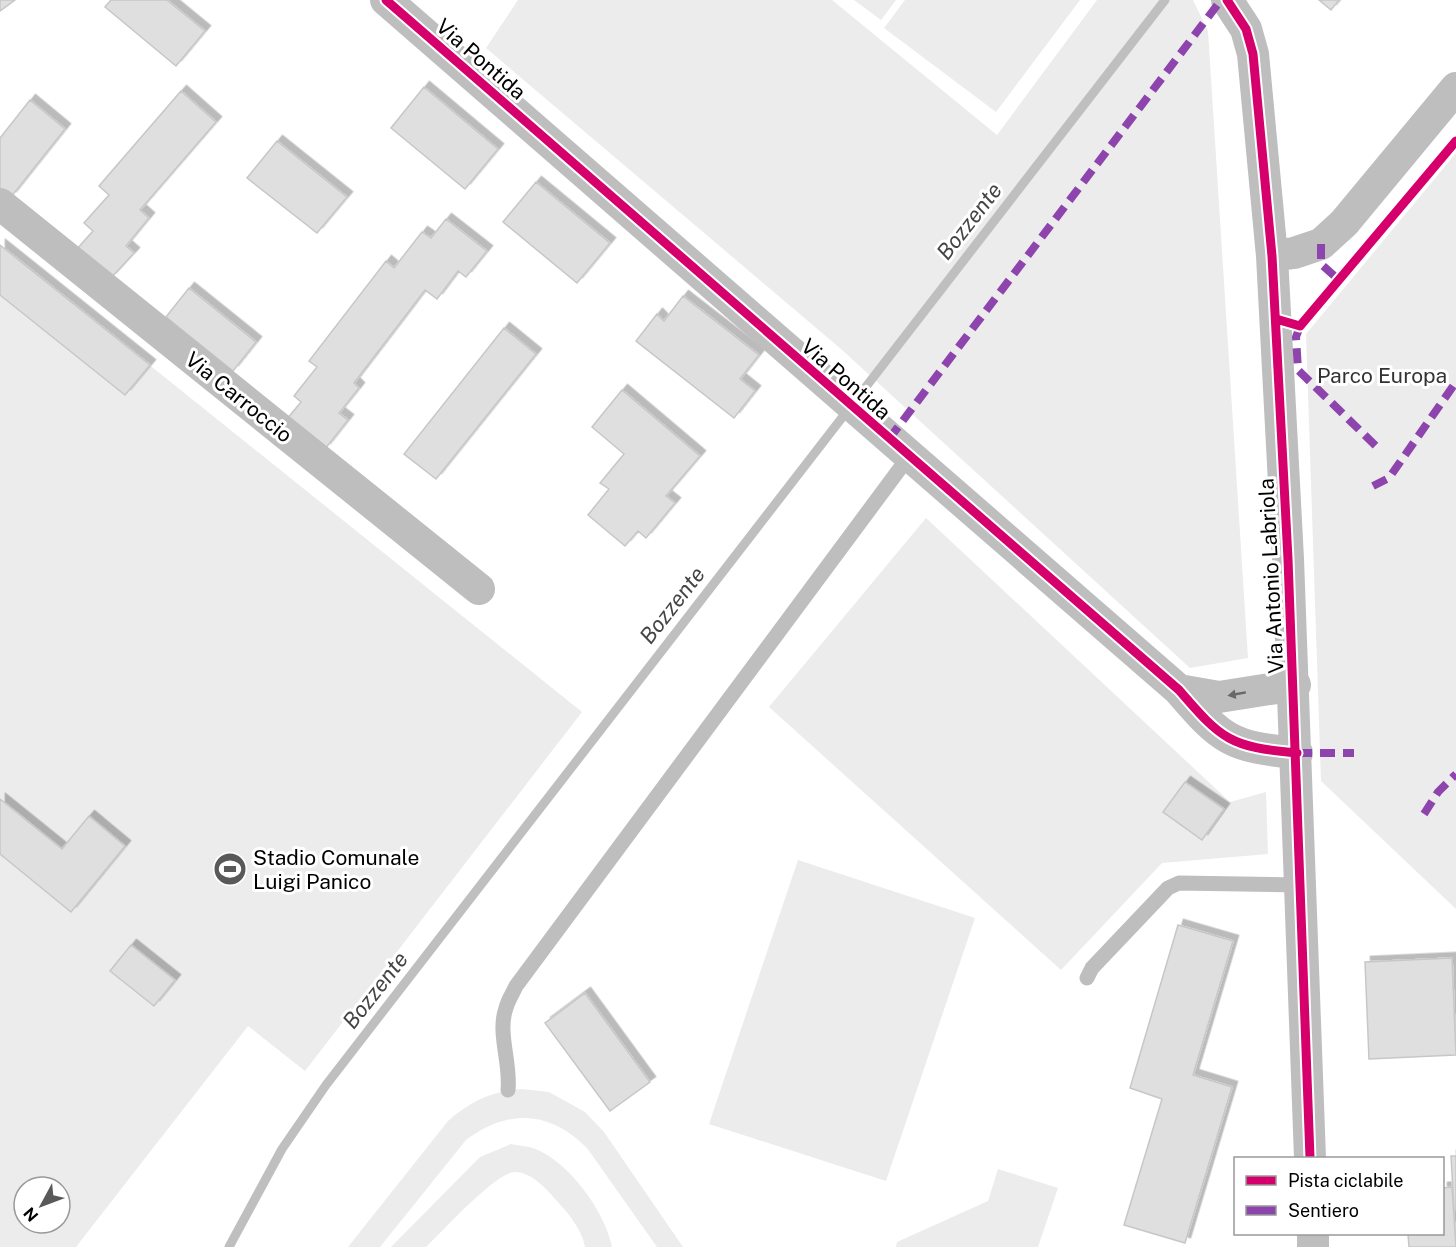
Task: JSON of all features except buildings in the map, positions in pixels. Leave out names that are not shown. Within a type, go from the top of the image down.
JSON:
[{"type":"street","name":"Via Pontida","points":[[386,0],[870,424],[910,455],[1179,690],[1209,725],[1230,740],[1253,749],[1297,753]]},
{"type":"street","name":"Via Antonio Labriola","points":[[1227,0],[1246,29],[1253,54],[1272,256],[1295,685],[1310,1157]]},
{"type":"street","points":[[1272,256],[1294,253],[1321,244],[1344,223],[1456,88]]},
{"type":"street","name":"Via Carroccio","points":[[0,204],[479,589]]},
{"type":"street","points":[[1179,690],[1219,697],[1295,685]]},
{"type":"lane","points":[[508,1089],[510,1073],[504,1036],[505,1009],[516,986],[910,455]]},
{"type":"lane","points":[[1087,978],[1092,968],[1167,888],[1179,883],[1302,885]]},
{"type":"green space","points":[[518,0],[832,0],[997,135],[1097,0],[1193,0],[1208,31],[1248,658],[1190,668],[841,349],[486,48]]},
{"type":"green space","points":[[854,0],[896,0],[881,20]]},
{"type":"green space","points":[[905,0],[1080,0],[996,112],[884,28]]},
{"type":"green space","name":"Parco Europa","points":[[1456,153],[1456,909],[1321,781],[1306,334]]},
{"type":"green space","name":"Stadio Comunale Luigi Panico","points":[[0,245],[582,712],[305,1071],[248,1026],[76,1247],[0,1247]]},
{"type":"green space","points":[[926,518],[1230,802],[1266,792],[1268,854],[1162,863],[1061,970],[769,707]]},
{"type":"green space","points":[[798,860],[975,918],[886,1181],[709,1124]]},
{"type":"green space","points":[[522,1089],[549,1092],[585,1112],[604,1132],[683,1247],[657,1247],[587,1148],[573,1135],[558,1126],[528,1118],[497,1123],[466,1140],[380,1247],[348,1247],[448,1121],[482,1098]]},
{"type":"green space","points":[[511,1144],[538,1150],[550,1157],[574,1178],[602,1219],[612,1247],[585,1247],[574,1222],[548,1191],[526,1174],[514,1172],[505,1175],[482,1192],[426,1247],[391,1247],[480,1157]]},
{"type":"green space","points":[[998,1169],[1058,1188],[1038,1247],[896,1247],[897,1242],[988,1201]]},
{"type":"waterway","name":"Bozzente","points":[[229,1247],[282,1149],[326,1085],[1165,0]]},
{"type":"marked path","points":[[889,439],[1221,0]]},
{"type":"marked path","points":[[1321,244],[1321,264],[1339,280]]},
{"type":"marked path","points":[[1300,326],[1296,337],[1298,370],[1378,448]]},
{"type":"marked path","points":[[1373,486],[1389,478],[1456,382]]},
{"type":"marked path","points":[[1297,753],[1354,753]]},
{"type":"marked path","points":[[1424,814],[1438,792],[1456,774]]},
{"type":"cycle path","points":[[386,0],[1179,690],[1218,730],[1242,744],[1297,753]]},
{"type":"cycle path","points":[[1227,0],[1246,29],[1253,54],[1272,256],[1288,559],[1310,1157]]},
{"type":"cycle path","points":[[1276,319],[1300,326],[1456,141]]},
{"type":"place","name":"Stadio Comunale Luigi Panico","points":[[230,869]]}]
